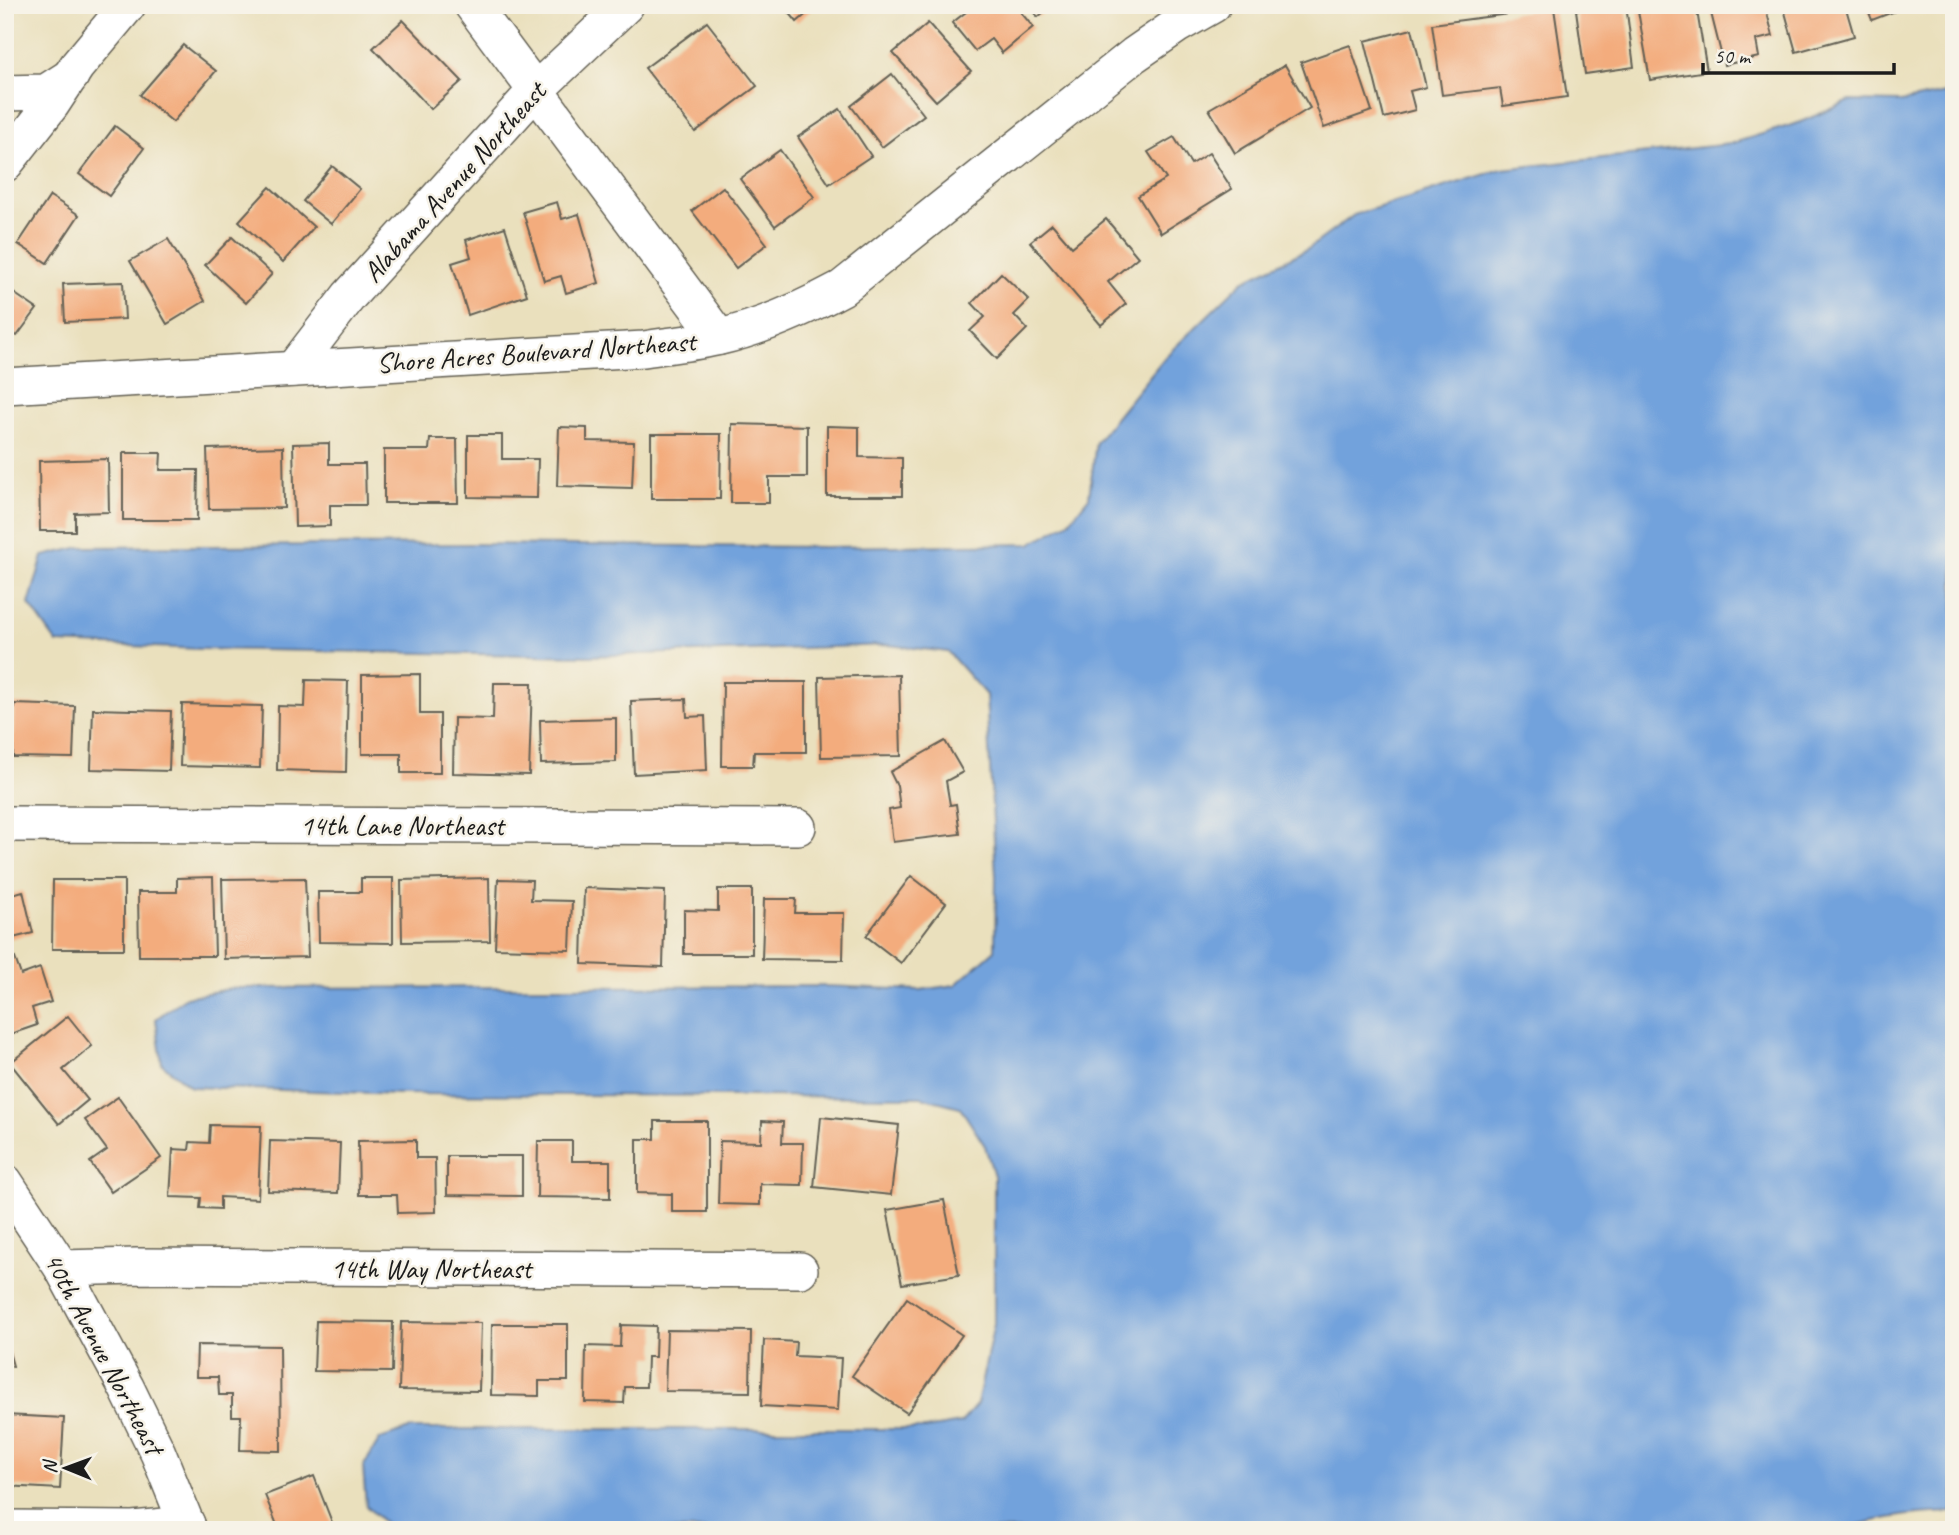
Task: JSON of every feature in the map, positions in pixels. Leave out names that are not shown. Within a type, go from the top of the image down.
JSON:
[{"type":"street","points":[[5,163],[15,154],[71,76],[128,5]]},
{"type":"street","points":[[472,5],[719,337]]},
{"type":"street","name":"Alabama Avenue Northeast","points":[[293,369],[349,296],[536,90],[626,5]]},
{"type":"street","name":"Shore Acres Boulevard Northeast","points":[[5,386],[644,349],[719,337],[763,325],[803,309],[842,288],[1134,55],[1213,5]]},
{"type":"street","points":[[5,93],[46,92],[71,76]]},
{"type":"street","name":"14th Lane Northeast","points":[[5,824],[798,827]]},
{"type":"street","name":"40th Avenue Northeast","points":[[5,1182],[62,1268],[126,1387],[158,1453],[188,1527]]},
{"type":"street","name":"14th Way Northeast","points":[[62,1268],[165,1266],[800,1270]]},
{"type":"street","points":[[5,1528],[188,1527]]},
{"type":"water","points":[[1954,89],[1954,1512],[1897,1516],[1842,1530],[404,1530],[388,1526],[366,1506],[363,1467],[380,1439],[409,1429],[925,1429],[961,1423],[977,1404],[994,1324],[994,1176],[985,1146],[960,1107],[921,1097],[402,1094],[191,1087],[162,1064],[156,1019],[186,997],[234,988],[827,986],[920,990],[955,985],[995,950],[996,876],[986,695],[948,652],[888,645],[589,656],[201,649],[57,643],[29,604],[43,556],[81,547],[469,544],[825,547],[1030,544],[1069,522],[1089,497],[1096,442],[1165,357],[1243,281],[1308,249],[1354,215],[1502,169],[1730,144],[1798,123],[1850,101],[1901,102]]},
{"type":"building","points":[[783,5],[817,5],[797,22]]},
{"type":"building","points":[[975,5],[1015,5],[1033,27],[1002,53],[991,39],[975,51],[952,23]]},
{"type":"building","points":[[1028,5],[1052,5],[1038,17]]},
{"type":"building","points":[[1626,5],[1634,67],[1585,74],[1576,10]]},
{"type":"building","points":[[1637,5],[1696,5],[1707,71],[1650,80]]},
{"type":"building","points":[[1709,5],[1747,5],[1747,8],[1765,5],[1773,36],[1756,40],[1759,57],[1724,65]]},
{"type":"building","points":[[1783,5],[1845,5],[1854,36],[1796,52]]},
{"type":"building","points":[[1866,5],[1911,5],[1872,20]]},
{"type":"building","points":[[1554,8],[1567,97],[1503,106],[1500,88],[1442,95],[1432,24]]},
{"type":"building","points":[[403,20],[462,81],[431,109],[373,48]]},
{"type":"building","points":[[707,22],[757,86],[695,132],[645,68]]},
{"type":"building","points":[[928,23],[971,71],[936,101],[893,53]]},
{"type":"building","points":[[1412,29],[1426,87],[1410,91],[1415,110],[1384,118],[1365,41]]},
{"type":"building","points":[[183,45],[216,71],[173,122],[140,95]]},
{"type":"building","points":[[1350,45],[1372,111],[1324,128],[1301,62]]},
{"type":"building","points":[[1285,65],[1310,108],[1235,153],[1209,109]]},
{"type":"building","points":[[892,74],[924,115],[882,147],[851,106]]},
{"type":"building","points":[[840,109],[871,156],[829,184],[798,137]]},
{"type":"building","points":[[115,126],[144,148],[109,196],[79,174]]},
{"type":"building","points":[[1174,137],[1191,164],[1209,153],[1232,189],[1161,233],[1138,196],[1166,179],[1148,152]]},
{"type":"building","points":[[780,150],[814,197],[775,226],[740,179]]},
{"type":"building","points":[[332,166],[360,189],[331,224],[303,201]]},
{"type":"building","points":[[270,187],[314,227],[283,262],[239,221]]},
{"type":"building","points":[[723,187],[767,244],[736,268],[692,211]]},
{"type":"building","points":[[50,196],[79,215],[47,263],[18,244]]},
{"type":"building","points":[[557,202],[562,219],[579,214],[599,283],[566,293],[561,276],[544,281],[523,212]]},
{"type":"building","points":[[1106,219],[1138,257],[1108,282],[1126,304],[1101,325],[1030,242],[1052,224],[1072,247]]},
{"type":"building","points":[[505,227],[527,295],[468,315],[452,263],[471,257],[466,240]]},
{"type":"building","points":[[232,237],[272,274],[246,303],[205,265]]},
{"type":"building","points":[[168,239],[205,301],[167,324],[130,261]]},
{"type":"building","points":[[1001,273],[1029,300],[1014,315],[1027,329],[997,359],[970,331],[985,317],[972,303]]},
{"type":"building","points":[[123,282],[125,319],[65,322],[63,284]]},
{"type":"building","points":[[5,287],[37,309],[17,336],[5,328]]},
{"type":"building","points":[[732,424],[807,426],[807,477],[769,477],[769,503],[731,503]]},
{"type":"building","points":[[827,426],[859,427],[859,457],[902,458],[902,496],[827,496]]},
{"type":"building","points":[[559,427],[587,428],[587,441],[634,442],[632,488],[557,486]]},
{"type":"building","points":[[651,434],[721,434],[720,499],[651,499]]},
{"type":"building","points":[[468,435],[502,435],[502,459],[538,459],[537,498],[468,497]]},
{"type":"building","points":[[430,439],[457,439],[458,503],[384,503],[384,450],[429,450]]},
{"type":"building","points":[[329,443],[329,464],[365,464],[366,505],[330,505],[330,526],[295,527],[293,444]]},
{"type":"building","points":[[283,447],[284,508],[209,509],[207,449]]},
{"type":"building","points":[[123,453],[161,453],[160,470],[198,470],[197,520],[123,520]]},
{"type":"building","points":[[108,459],[109,512],[75,513],[75,531],[40,531],[39,461]]},
{"type":"building","points":[[420,674],[420,714],[440,714],[440,773],[401,773],[401,754],[362,754],[362,675]]},
{"type":"building","points":[[899,675],[901,756],[821,757],[819,677]]},
{"type":"building","points":[[306,680],[348,681],[346,772],[277,770],[278,706],[305,707]]},
{"type":"building","points":[[723,682],[806,682],[806,752],[754,752],[753,766],[722,766]]},
{"type":"building","points":[[494,683],[532,683],[529,775],[453,773],[454,718],[493,719]]},
{"type":"building","points":[[686,699],[687,717],[705,716],[707,770],[634,774],[631,701]]},
{"type":"building","points":[[14,704],[75,706],[73,758],[13,757]]},
{"type":"building","points":[[182,704],[262,706],[260,768],[180,766]]},
{"type":"building","points":[[93,709],[171,711],[169,771],[91,769]]},
{"type":"building","points":[[616,718],[616,762],[541,764],[540,720]]},
{"type":"building","points":[[945,741],[963,772],[946,781],[950,805],[956,804],[960,834],[893,842],[889,810],[900,808],[897,786],[890,772]]},
{"type":"building","points":[[911,876],[946,903],[901,963],[866,936]]},
{"type":"building","points":[[213,877],[215,956],[139,956],[138,892],[177,892],[177,878]]},
{"type":"building","points":[[305,878],[308,957],[224,959],[222,879]]},
{"type":"building","points":[[361,878],[393,878],[393,943],[319,942],[318,892],[361,892]]},
{"type":"building","points":[[489,878],[490,941],[402,942],[401,880]]},
{"type":"building","points":[[498,879],[532,880],[531,900],[572,901],[570,950],[495,948]]},
{"type":"building","points":[[53,880],[124,880],[124,949],[52,949]]},
{"type":"building","points":[[584,888],[665,891],[663,967],[582,964]]},
{"type":"building","points":[[718,889],[752,889],[752,954],[684,954],[684,910],[718,911]]},
{"type":"building","points":[[23,891],[33,933],[5,940],[5,896]]},
{"type":"building","points":[[764,899],[796,899],[795,913],[844,913],[843,960],[762,959]]},
{"type":"building","points":[[15,958],[21,975],[40,968],[51,1002],[32,1008],[37,1025],[5,1036],[5,961]]},
{"type":"building","points":[[68,1016],[92,1046],[63,1070],[88,1100],[59,1124],[10,1063]]},
{"type":"building","points":[[118,1097],[161,1158],[111,1192],[90,1162],[107,1150],[85,1120]]},
{"type":"building","points":[[821,1117],[899,1125],[891,1195],[814,1187]]},
{"type":"building","points":[[655,1121],[707,1121],[707,1212],[672,1212],[672,1194],[637,1193],[637,1139],[655,1139]]},
{"type":"building","points":[[762,1121],[783,1122],[782,1143],[803,1143],[802,1185],[760,1184],[760,1205],[718,1204],[720,1141],[761,1142]]},
{"type":"building","points":[[210,1125],[261,1126],[258,1199],[220,1197],[220,1209],[200,1208],[201,1198],[170,1197],[173,1149],[189,1150],[190,1142],[209,1143]]},
{"type":"building","points":[[416,1140],[416,1158],[435,1158],[436,1212],[398,1213],[397,1195],[359,1195],[358,1141]]},
{"type":"building","points":[[270,1141],[340,1143],[338,1193],[268,1191]]},
{"type":"building","points":[[538,1141],[572,1141],[572,1161],[610,1161],[610,1198],[537,1197]]},
{"type":"building","points":[[447,1156],[522,1156],[522,1196],[447,1195]]},
{"type":"building","points":[[944,1200],[959,1275],[902,1284],[887,1210]]},
{"type":"building","points":[[907,1298],[962,1335],[907,1413],[852,1376]]},
{"type":"building","points":[[316,1321],[393,1322],[392,1372],[314,1371]]},
{"type":"building","points":[[401,1322],[481,1323],[479,1391],[399,1390]]},
{"type":"building","points":[[492,1324],[568,1324],[568,1381],[539,1381],[539,1396],[491,1395]]},
{"type":"building","points":[[621,1325],[656,1326],[655,1357],[647,1357],[646,1387],[625,1387],[624,1403],[585,1402],[586,1346],[620,1347]]},
{"type":"building","points":[[667,1330],[751,1331],[750,1392],[665,1391]]},
{"type":"building","points":[[5,1337],[13,1366],[5,1368]]},
{"type":"building","points":[[764,1340],[796,1342],[795,1356],[841,1358],[838,1410],[761,1406]]},
{"type":"building","points":[[197,1345],[280,1346],[281,1451],[240,1450],[241,1416],[232,1416],[232,1395],[219,1395],[218,1377],[196,1377]]},
{"type":"building","points":[[5,1415],[64,1418],[60,1489],[5,1486]]},
{"type":"building","points":[[314,1476],[335,1530],[279,1530],[265,1495]]}]
